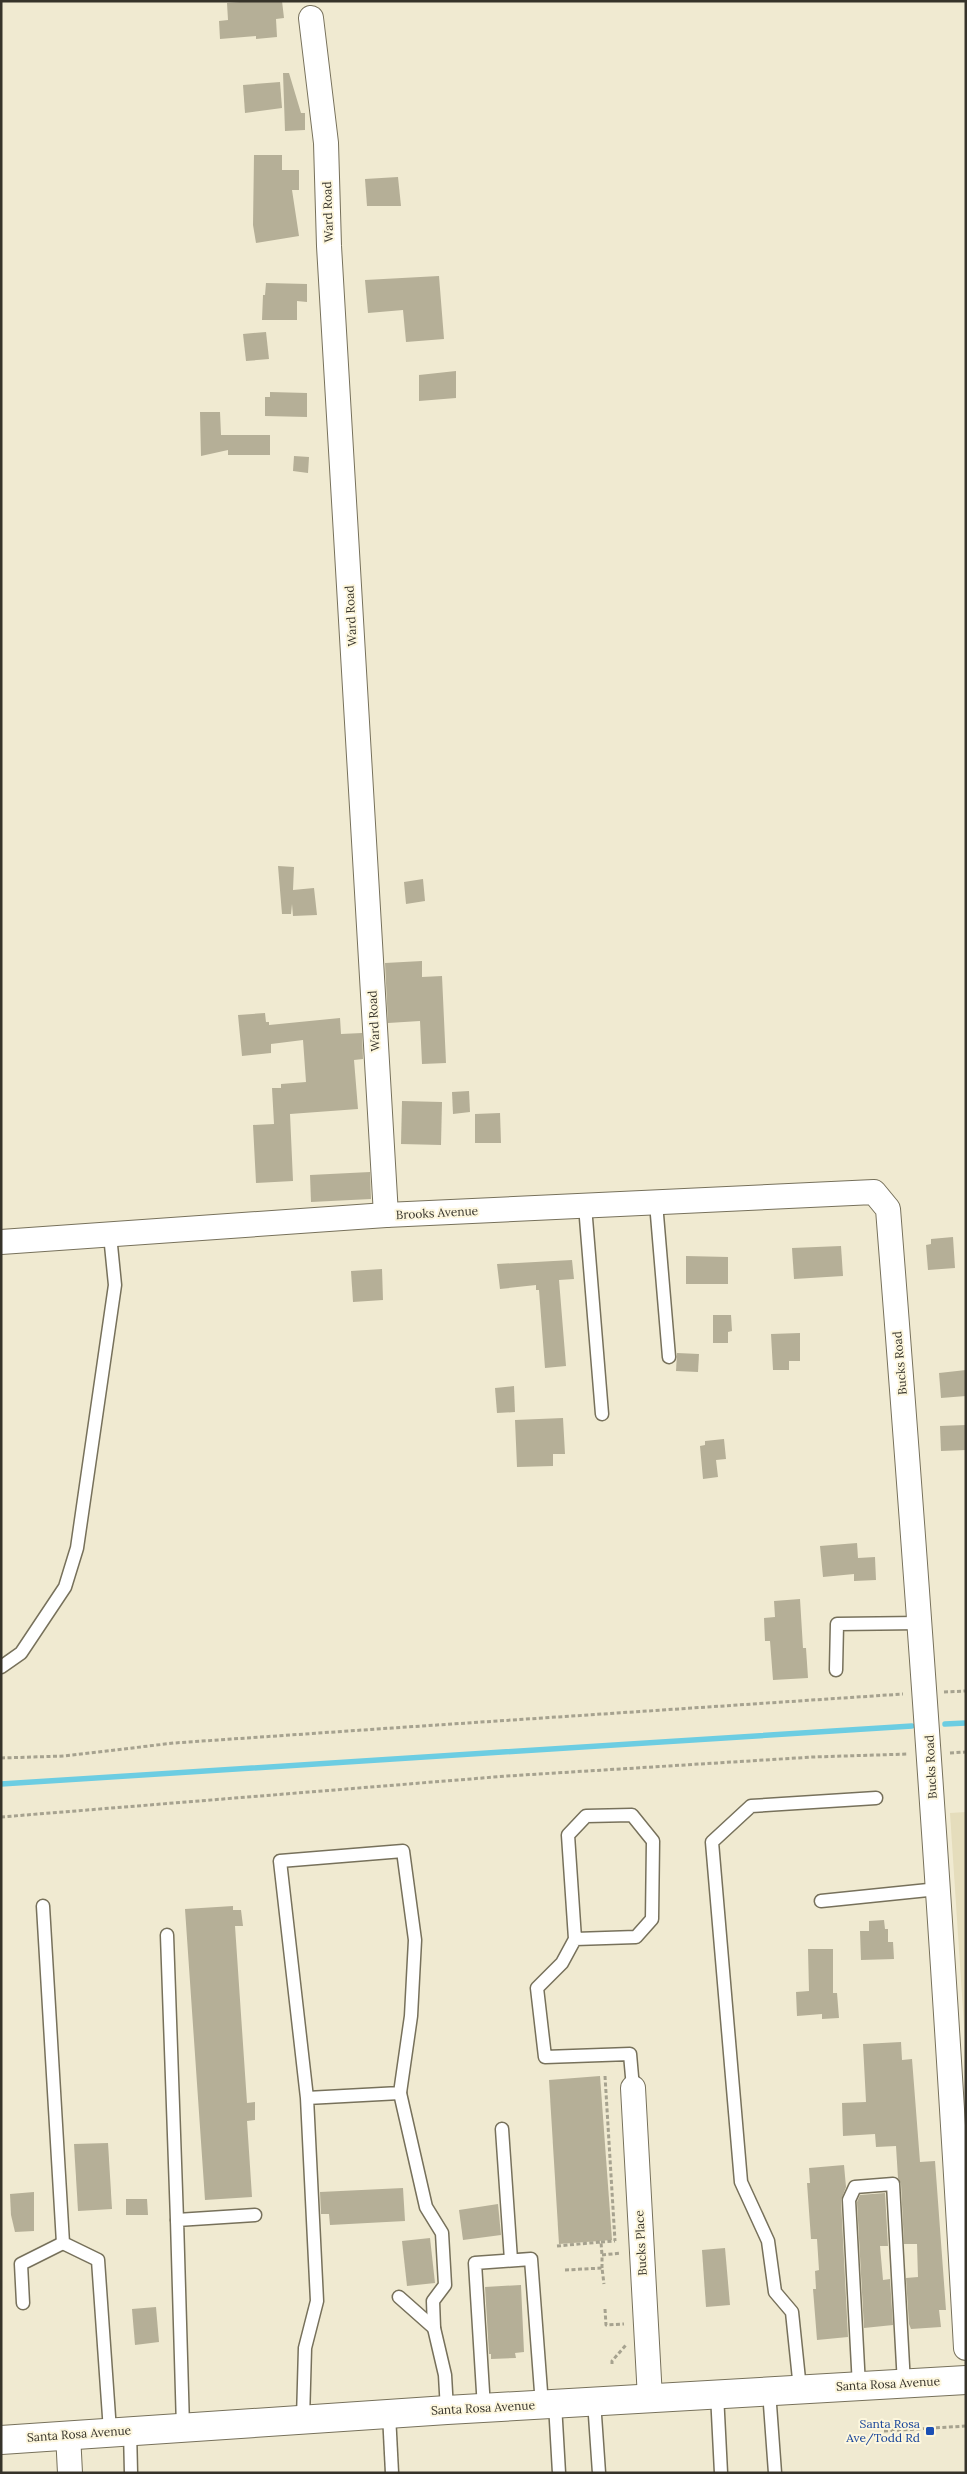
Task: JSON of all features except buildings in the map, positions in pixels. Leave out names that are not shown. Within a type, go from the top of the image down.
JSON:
[{"type":"main road","name":"Santa Rosa Avenue","points":[[1,2440],[446,2410],[966,2380]]},
{"type":"street","name":"Ward Road","points":[[311,18],[326,144],[330,256],[386,1215]]},
{"type":"street","name":"Brooks Avenue","points":[[1,1242],[386,1215],[874,1192]]},
{"type":"street","name":"Bucks Road","points":[[874,1192],[888,1209],[926,1693],[966,2348]]},
{"type":"street","name":"Bucks Place","points":[[633,2088],[650,2398]]},
{"type":"street","points":[[68,2434],[70,2473]]},
{"type":"lane","points":[[656,1203],[670,1357]]},
{"type":"lane","points":[[585,1206],[602,1414]]},
{"type":"lane","points":[[1,1667],[21,1653],[65,1587],[77,1548],[115,1285],[110,1235]]},
{"type":"lane","points":[[836,1670],[837,1624],[920,1623]]},
{"type":"lane","points":[[800,2389],[792,2312],[775,2292],[768,2241],[741,2182],[712,1842],[751,1806],[876,1798]]},
{"type":"lane","points":[[575,1939],[636,1937],[652,1919],[653,1841],[632,1814],[586,1816],[568,1835],[575,1939],[562,1963],[538,1988],[545,2057],[630,2054],[633,2088]]},
{"type":"lane","points":[[303,2419],[305,2348],[317,2301],[307,2098],[280,1861],[403,1851],[415,1940],[411,2016],[400,2093],[426,2207],[442,2233],[445,2285],[433,2302],[434,2328],[445,2375],[446,2410]]},
{"type":"lane","points":[[821,1901],[938,1889]]},
{"type":"lane","points":[[43,1906],[63,2243]]},
{"type":"lane","points":[[167,1935],[183,2427]]},
{"type":"lane","points":[[307,2098],[400,2093]]},
{"type":"lane","points":[[502,2128],[511,2260]]},
{"type":"lane","points":[[859,2386],[849,2200],[855,2187],[893,2184],[904,2384]]},
{"type":"lane","points":[[177,2220],[255,2215]]},
{"type":"lane","points":[[23,2303],[21,2264],[63,2243]]},
{"type":"lane","points":[[63,2243],[98,2260],[120,2431],[131,2473]]},
{"type":"lane","points":[[484,2408],[475,2263],[531,2259],[548,2404],[559,2473]]},
{"type":"lane","points":[[399,2297],[434,2328]]},
{"type":"lane","points":[[769,2392],[775,2473]]},
{"type":"lane","points":[[717,2394],[721,2473]]},
{"type":"lane","points":[[594,2401],[599,2473]]},
{"type":"lane","points":[[389,2414],[392,2473]]},
{"type":"path","points":[[1,1758],[64,1756],[204,1741],[714,1705],[926,1693]]},
{"type":"path","points":[[1,1817],[506,1776],[813,1757],[930,1754]]},
{"type":"path","points":[[605,2076],[615,2241]]},
{"type":"path","points":[[556,2246],[624,2240]]},
{"type":"path","points":[[601,2242],[604,2284]]},
{"type":"path","points":[[602,2255],[609,2254]]},
{"type":"path","points":[[565,2270],[602,2268]]},
{"type":"path","points":[[605,2309],[606,2325],[631,2324]]},
{"type":"path","points":[[612,2364],[612,2361],[627,2344],[629,2336]]},
{"type":"path","points":[[884,2431],[966,2426]]},
{"type":"shaded area","points":[[966,1812],[966,2056],[950,1813]]},
{"type":"waterway","points":[[945,1724],[966,1723]]},
{"type":"waterway","points":[[1,1784],[912,1726]]},
{"type":"place","name":"Santa Rosa Ave/Todd Rd","points":[[930,2431]]}]
